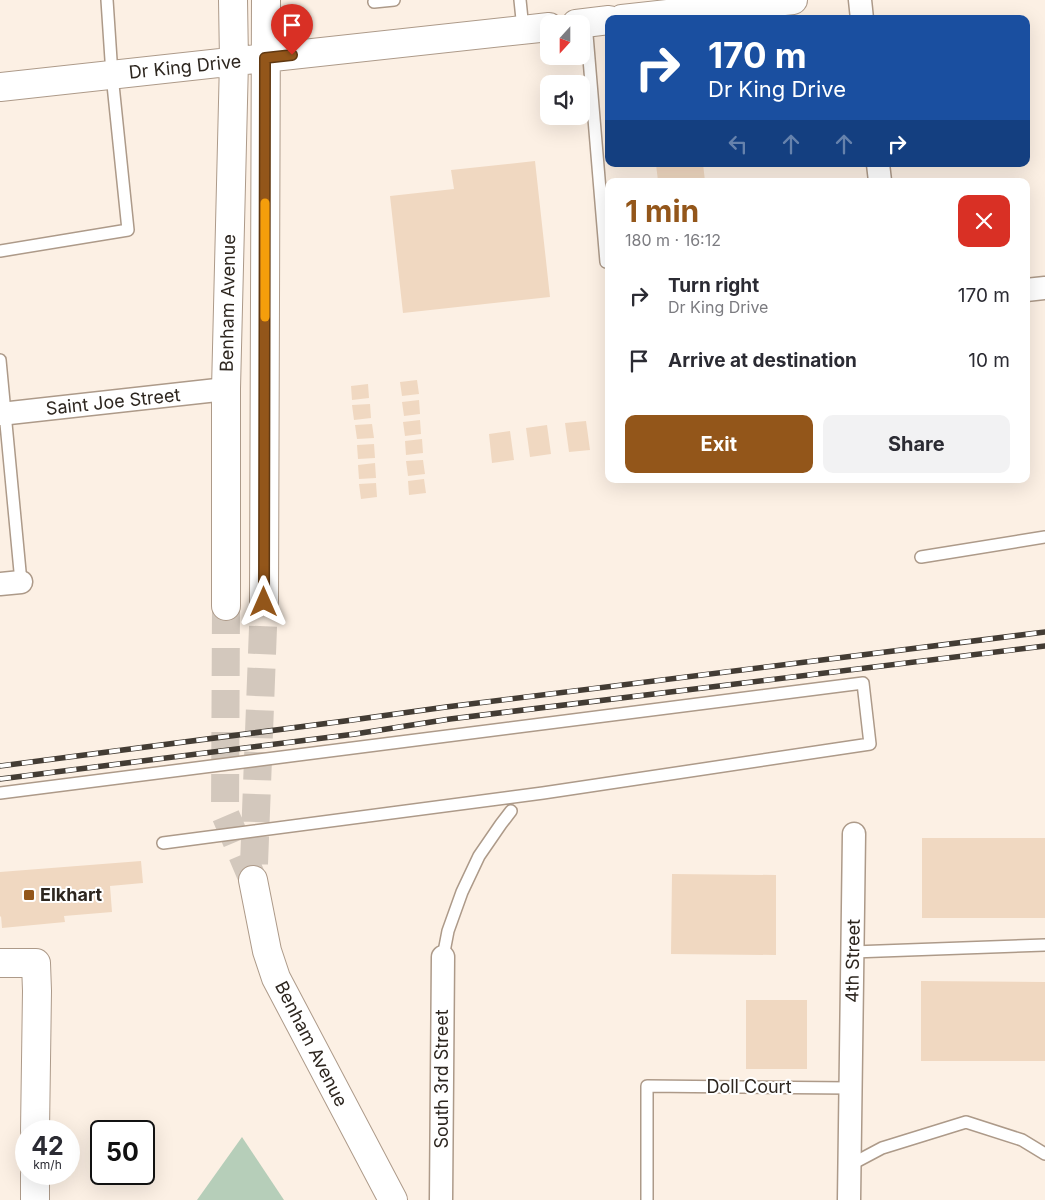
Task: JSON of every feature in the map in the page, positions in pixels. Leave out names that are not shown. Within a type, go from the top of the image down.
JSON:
[{"type":"main road","name":"Benham Avenue","points":[[226,606],[226,389],[234,61],[233,0]]},
{"type":"main road","name":"Benham Avenue","points":[[264,602],[266,0]]},
{"type":"main road","points":[[658,15],[792,0]]},
{"type":"main road","name":"Dr King Drive","points":[[0,87],[536,28]]},
{"type":"main road","name":"Benham Avenue","points":[[253,880],[267,951],[276,978],[393,1200]]},
{"type":"main road","points":[[0,963],[36,963],[35,1120]]},
{"type":"main road","points":[[35,1185],[35,1200]]},
{"type":"street","points":[[860,0],[862,15]]},
{"type":"street","points":[[1030,290],[1045,288]]},
{"type":"street","name":"Saint Joe Street","points":[[3,414],[226,389]]},
{"type":"street","name":"4th Street","points":[[849,1200],[854,834]]},
{"type":"street","name":"South 3rd Street","points":[[441,1200],[443,957]]},
{"type":"lane","points":[[0,251],[128,230],[112,75],[107,0]]},
{"type":"lane","points":[[374,2],[394,0]]},
{"type":"lane","points":[[520,0],[536,28]]},
{"type":"lane","points":[[590,22],[605,247]]},
{"type":"lane","points":[[0,360],[10,583]]},
{"type":"lane","points":[[922,557],[1045,537]]},
{"type":"lane","points":[[0,792],[863,683],[870,744],[543,793],[162,843]]},
{"type":"lane","points":[[443,957],[448,931],[462,892],[479,856],[501,824],[512,812]]},
{"type":"lane","points":[[853,952],[1045,945]]},
{"type":"lane","name":"Doll Court","points":[[646,1200],[647,1086],[851,1088]]},
{"type":"lane","points":[[850,1165],[882,1148],[966,1122],[1022,1140],[1045,1154]]},
{"type":"green space","points":[[242,1137],[284,1200],[197,1200]]},
{"type":"building","points":[[535,161],[550,297],[403,313],[390,196],[454,189],[451,170]]},
{"type":"building","points":[[656,167],[703,167],[705,178],[658,178]]},
{"type":"building","points":[[417,380],[419,394],[402,396],[400,382]]},
{"type":"building","points":[[368,384],[369,398],[352,400],[351,386]]},
{"type":"building","points":[[419,400],[420,414],[404,416],[402,402]]},
{"type":"building","points":[[370,404],[371,418],[354,420],[352,405]]},
{"type":"building","points":[[420,420],[421,434],[405,436],[403,422]]},
{"type":"building","points":[[586,421],[590,450],[569,452],[565,423]]},
{"type":"building","points":[[372,424],[374,438],[357,439],[355,425]]},
{"type":"building","points":[[547,425],[551,454],[530,457],[526,428]]},
{"type":"building","points":[[510,431],[514,460],[492,463],[489,434]]},
{"type":"building","points":[[422,439],[423,453],[406,455],[405,441]]},
{"type":"building","points":[[374,444],[375,458],[358,459],[357,445]]},
{"type":"building","points":[[423,460],[425,474],[408,476],[406,461]]},
{"type":"building","points":[[375,463],[376,478],[359,479],[358,465]]},
{"type":"building","points":[[424,479],[426,493],[409,495],[408,481]]},
{"type":"building","points":[[376,483],[377,497],[361,499],[359,484]]},
{"type":"building","points":[[922,838],[1045,838],[1045,918],[922,918]]},
{"type":"building","points":[[141,861],[143,883],[110,886],[112,912],[64,916],[65,922],[2,928],[0,917],[0,872]]},
{"type":"building","points":[[672,874],[776,875],[776,955],[671,954]]},
{"type":"building","points":[[921,981],[1045,982],[1045,1061],[921,1061]]},
{"type":"building","points":[[746,1000],[807,1000],[807,1069],[746,1069]]},
{"type":"tunnel","points":[[254,864],[264,601]]},
{"type":"tunnel","points":[[226,606],[225,814],[253,880]]},
{"type":"railway","points":[[0,766],[446,707],[1045,632]]},
{"type":"railway","points":[[0,779],[355,734],[450,719],[1045,646]]},
{"type":"slow traffic","points":[[265,203],[265,317]]},
{"type":"place","name":"Elkhart","points":[[29,895]]},
{"type":"route","points":[[264,602],[265,58],[292,55]]}]
